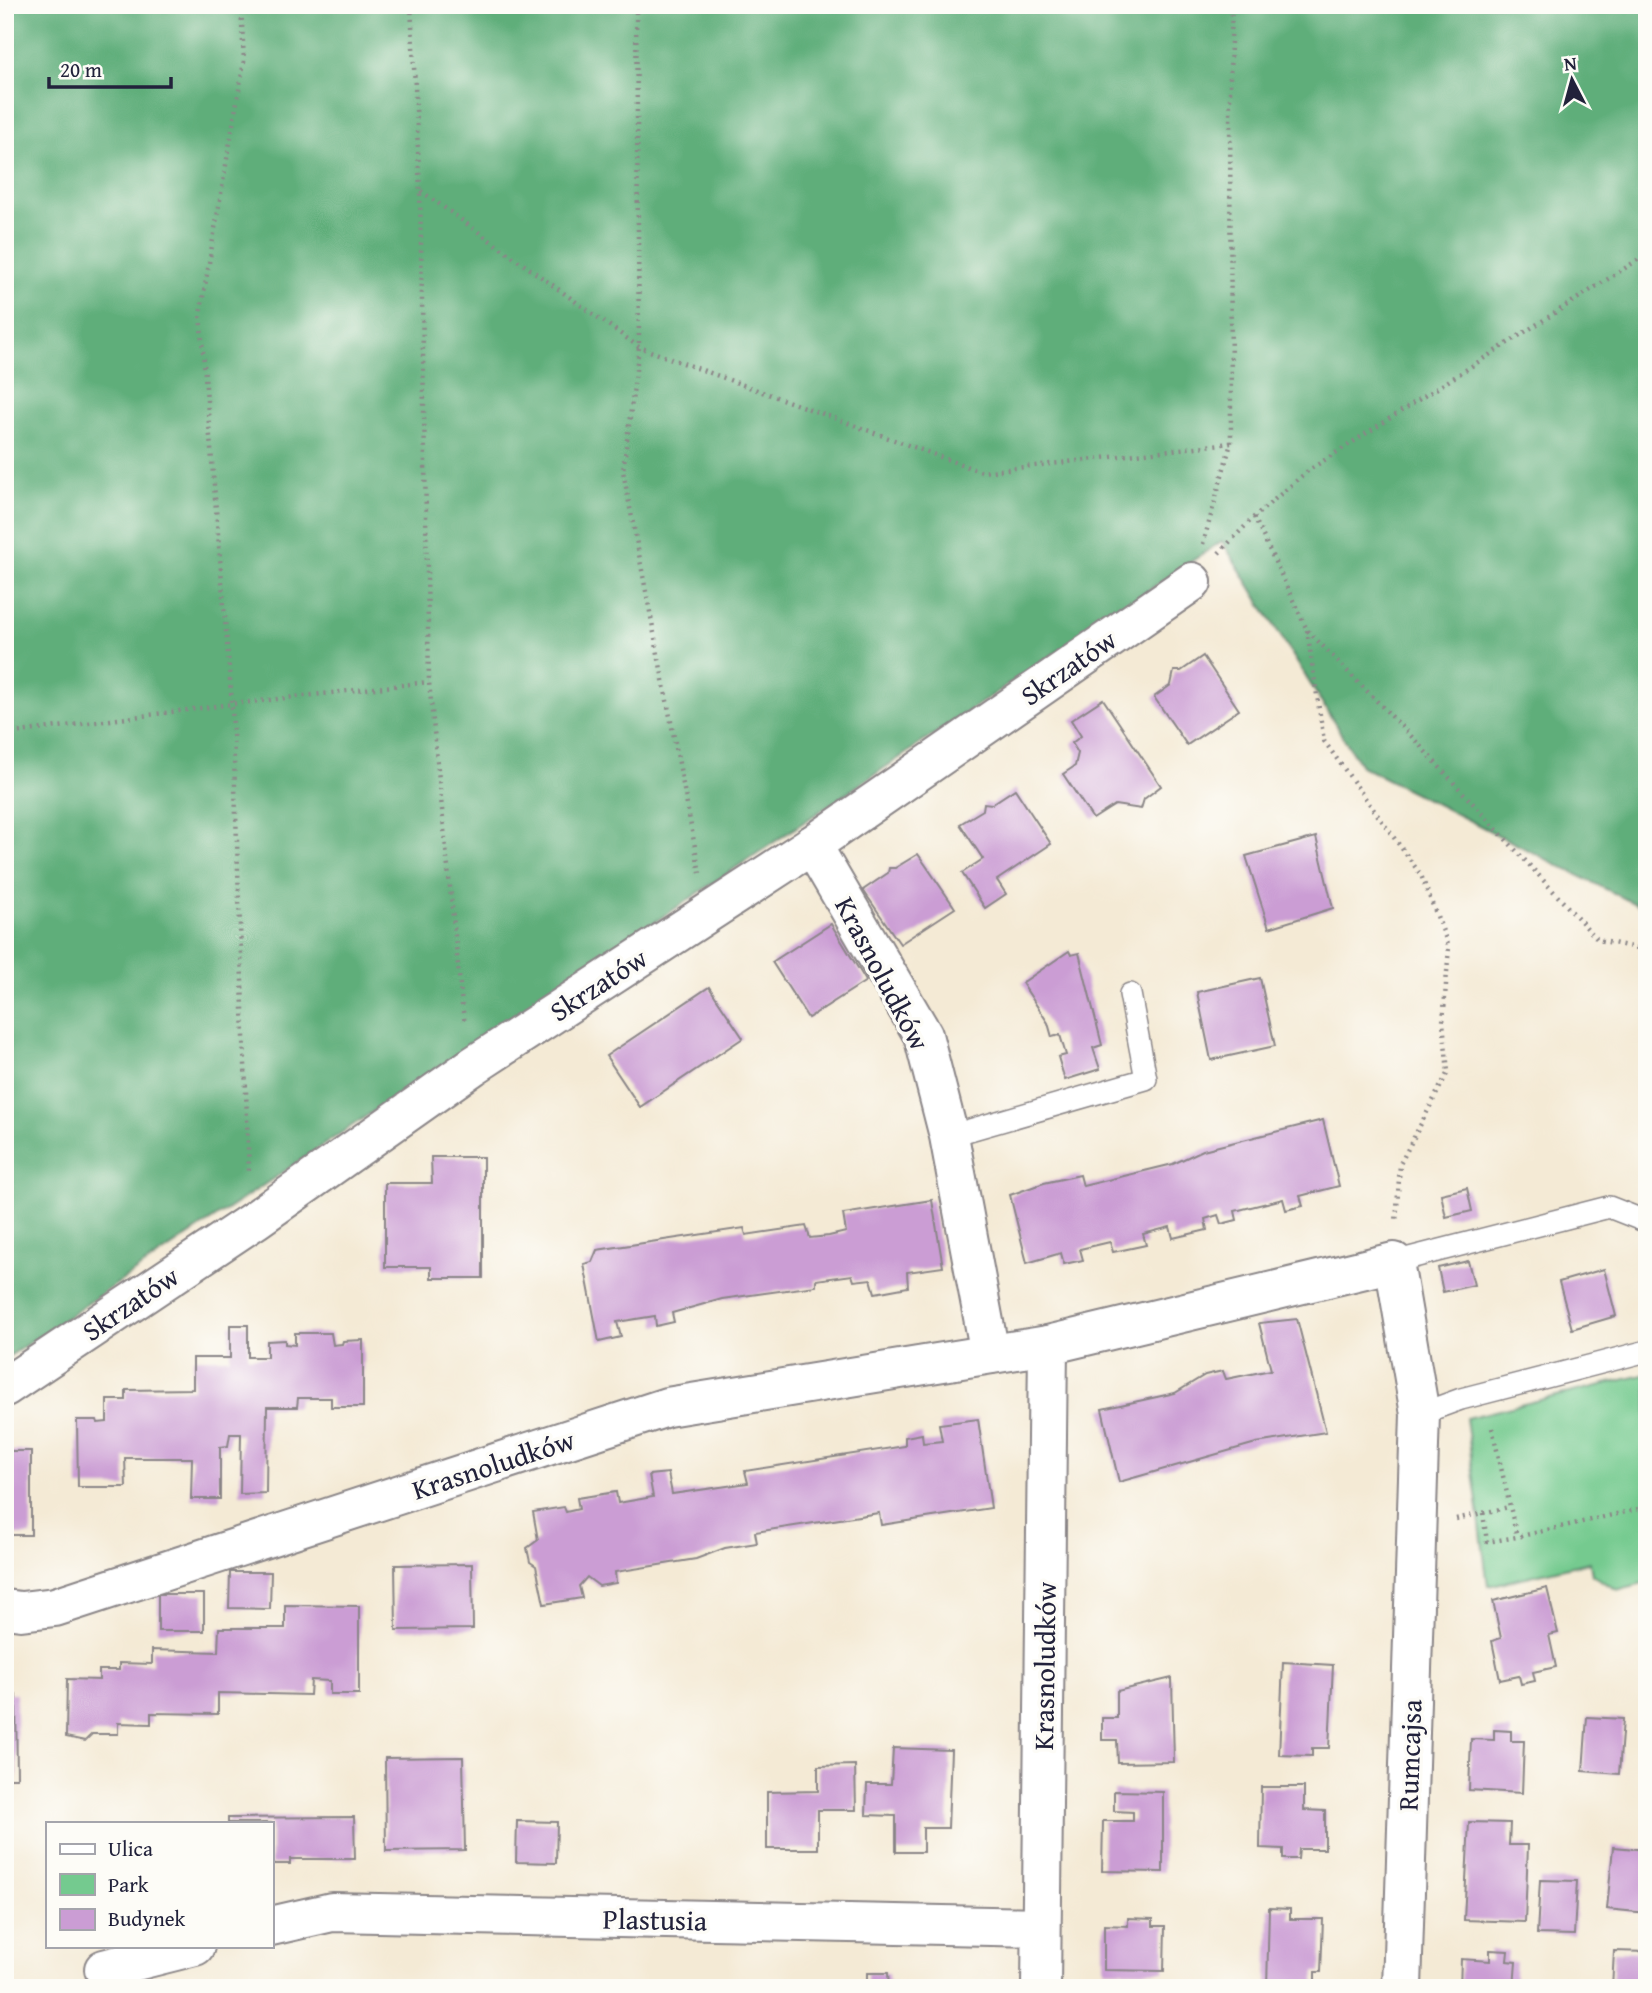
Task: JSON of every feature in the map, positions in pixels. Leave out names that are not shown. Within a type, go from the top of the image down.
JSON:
[{"type":"street","name":"Skrzatów","points":[[5,1387],[255,1220],[473,1066],[812,845],[1192,582]]},
{"type":"street","name":"Krasnoludków","points":[[812,845],[923,1035],[949,1136],[990,1354]]},
{"type":"street","name":"Krasnoludków","points":[[5,1609],[20,1611],[55,1607],[667,1407],[1048,1345],[1394,1262]]},
{"type":"street","name":"Rumcajsa","points":[[1394,1262],[1420,1414],[1402,1988]]},
{"type":"street","name":"Krasnoludków","points":[[1041,1988],[1048,1345]]},
{"type":"street","name":"Plastusia","points":[[273,1926],[332,1912],[1041,1927]]},
{"type":"street","points":[[104,1969],[187,1948]]},
{"type":"lane","points":[[949,1136],[1146,1079],[1130,994]]},
{"type":"lane","points":[[1394,1262],[1609,1208],[1647,1222]]},
{"type":"lane","points":[[1420,1414],[1461,1399],[1647,1351]]},
{"type":"path","points":[[241,5],[244,61],[200,315],[232,704],[250,1187],[255,1220]]},
{"type":"path","points":[[411,5],[420,190],[429,682],[462,1006],[473,1066]]},
{"type":"path","points":[[636,5],[639,346],[623,471],[700,873]]},
{"type":"path","points":[[1192,582],[1231,443],[1232,5]]},
{"type":"path","points":[[420,190],[639,346],[982,472],[1231,443]]},
{"type":"path","points":[[1192,582],[1254,517],[1309,470],[1647,254]]},
{"type":"path","points":[[1254,517],[1307,630],[1324,741],[1421,875],[1449,947],[1443,1022],[1448,1072],[1399,1164],[1394,1262]]},
{"type":"path","points":[[1307,630],[1412,737],[1598,940],[1647,950]]},
{"type":"path","points":[[5,734],[232,704],[429,682]]},
{"type":"path","points":[[1492,1428],[1517,1537]]},
{"type":"path","points":[[1417,1523],[1432,1524],[1509,1507]]},
{"type":"path","points":[[1483,1513],[1487,1542],[1647,1507]]},
{"type":"green space","points":[[5,5],[1647,5],[1647,910],[1361,766],[1222,541],[5,1359]]},
{"type":"green space","points":[[1647,1374],[1647,1582],[1617,1590],[1592,1575],[1590,1562],[1488,1586],[1466,1418]]},
{"type":"building","points":[[1203,656],[1239,710],[1187,745],[1154,697],[1171,685],[1174,671],[1181,671]]},
{"type":"building","points":[[1103,699],[1161,786],[1144,799],[1141,809],[1115,805],[1093,819],[1063,774],[1075,766],[1078,753],[1072,743],[1081,736],[1071,720]]},
{"type":"building","points":[[1015,789],[1051,844],[997,880],[1006,894],[985,908],[962,873],[983,859],[960,824],[983,810],[984,803],[992,804]]},
{"type":"building","points":[[1316,837],[1333,908],[1269,928],[1246,856]]},
{"type":"building","points":[[918,854],[955,908],[900,944],[863,890],[888,873],[889,868],[895,868]]},
{"type":"building","points":[[831,924],[866,981],[808,1018],[772,962]]},
{"type":"building","points":[[1069,951],[1071,955],[1079,953],[1102,1045],[1093,1048],[1100,1069],[1065,1080],[1058,1057],[1066,1055],[1060,1035],[1052,1037],[1048,1023],[1022,983]]},
{"type":"building","points":[[1260,978],[1275,1046],[1211,1060],[1197,992]]},
{"type":"building","points":[[709,987],[743,1038],[640,1107],[606,1056]]},
{"type":"building","points":[[1323,1120],[1339,1186],[1300,1196],[1303,1206],[1286,1210],[1283,1199],[1235,1211],[1237,1220],[1221,1224],[1218,1215],[1205,1219],[1207,1230],[1173,1238],[1170,1227],[1143,1234],[1146,1245],[1113,1252],[1110,1242],[1080,1249],[1083,1260],[1064,1264],[1061,1253],[1027,1263],[1010,1195],[1044,1183],[1080,1175],[1083,1186],[1173,1164],[1203,1150]]},
{"type":"building","points":[[431,1157],[483,1157],[483,1278],[431,1278],[431,1267],[385,1267],[385,1183],[432,1183]]},
{"type":"building","points":[[1467,1188],[1472,1211],[1446,1217],[1441,1194]]},
{"type":"building","points":[[932,1200],[943,1267],[907,1272],[908,1287],[875,1293],[871,1279],[854,1281],[852,1275],[816,1280],[816,1286],[722,1299],[672,1313],[674,1322],[656,1326],[655,1316],[617,1322],[621,1337],[599,1342],[584,1264],[592,1262],[597,1250],[744,1228],[746,1235],[806,1226],[810,1238],[829,1236],[846,1232],[843,1214]]},
{"type":"building","points":[[1468,1261],[1474,1285],[1443,1292],[1438,1268]]},
{"type":"building","points":[[1604,1269],[1616,1316],[1572,1329],[1559,1282]]},
{"type":"building","points":[[1297,1319],[1326,1432],[1256,1443],[1119,1482],[1102,1409],[1175,1393],[1205,1375],[1223,1371],[1226,1379],[1271,1370],[1259,1323]]},
{"type":"building","points":[[230,1325],[248,1325],[248,1357],[267,1357],[267,1341],[285,1340],[285,1344],[295,1345],[295,1333],[331,1333],[333,1345],[342,1344],[343,1341],[363,1340],[363,1407],[331,1407],[331,1398],[298,1398],[297,1407],[267,1407],[266,1493],[240,1494],[241,1434],[230,1434],[228,1446],[220,1447],[220,1499],[191,1499],[192,1458],[125,1458],[126,1487],[78,1487],[77,1420],[107,1422],[107,1400],[126,1400],[126,1390],[193,1389],[193,1358],[230,1358]]},
{"type":"building","points":[[978,1419],[991,1508],[881,1525],[879,1513],[755,1532],[757,1543],[725,1548],[696,1559],[615,1572],[616,1583],[599,1586],[587,1577],[579,1586],[582,1598],[544,1604],[536,1566],[530,1562],[527,1548],[538,1540],[533,1512],[564,1507],[566,1512],[579,1509],[577,1498],[616,1492],[618,1503],[653,1497],[649,1475],[668,1473],[672,1494],[748,1483],[745,1471],[905,1446],[905,1437],[922,1434],[923,1443],[942,1441],[939,1424]]},
{"type":"building","points":[[5,1451],[31,1451],[31,1535],[5,1535]]},
{"type":"building","points":[[472,1564],[473,1629],[396,1630],[395,1565]]},
{"type":"building","points":[[230,1572],[271,1572],[270,1609],[229,1608]]},
{"type":"building","points":[[1547,1588],[1558,1633],[1549,1635],[1556,1667],[1533,1672],[1535,1681],[1521,1684],[1519,1676],[1500,1680],[1492,1641],[1501,1638],[1493,1601]]},
{"type":"building","points":[[158,1594],[204,1594],[204,1631],[158,1631]]},
{"type":"building","points":[[285,1605],[359,1606],[359,1694],[330,1694],[330,1681],[311,1680],[310,1695],[218,1693],[218,1714],[151,1713],[151,1724],[118,1723],[118,1734],[92,1734],[85,1741],[66,1737],[67,1679],[99,1680],[99,1670],[119,1670],[119,1663],[152,1664],[152,1650],[218,1652],[219,1628],[285,1628]]},
{"type":"building","points":[[1283,1662],[1333,1665],[1329,1748],[1312,1748],[1312,1756],[1279,1755]]},
{"type":"building","points":[[1172,1678],[1174,1762],[1118,1763],[1117,1740],[1102,1740],[1102,1718],[1117,1718],[1117,1691]]},
{"type":"building","points":[[5,1694],[16,1694],[17,1778],[5,1778]]},
{"type":"building","points":[[1587,1717],[1623,1719],[1619,1774],[1583,1771]]},
{"type":"building","points":[[1494,1730],[1511,1731],[1511,1741],[1524,1741],[1522,1793],[1469,1790],[1471,1739],[1494,1740]]},
{"type":"building","points":[[893,1748],[951,1750],[948,1828],[923,1828],[923,1852],[896,1852],[896,1816],[866,1815],[867,1784],[891,1784]]},
{"type":"building","points":[[463,1757],[465,1850],[386,1851],[385,1758]]},
{"type":"building","points":[[855,1765],[856,1810],[818,1810],[818,1849],[767,1849],[767,1792],[818,1791],[818,1766]]},
{"type":"building","points":[[1261,1787],[1304,1787],[1304,1810],[1325,1811],[1325,1849],[1299,1849],[1298,1859],[1283,1859],[1283,1849],[1260,1848]]},
{"type":"building","points":[[1114,1791],[1163,1792],[1163,1872],[1102,1871],[1103,1821],[1133,1821],[1133,1812],[1114,1811]]},
{"type":"building","points":[[354,1817],[355,1859],[290,1859],[290,1864],[273,1864],[273,1822],[228,1822],[228,1818]]},
{"type":"building","points":[[517,1821],[557,1822],[556,1863],[516,1862]]},
{"type":"building","points":[[1469,1822],[1510,1823],[1509,1845],[1528,1845],[1525,1922],[1464,1920]]},
{"type":"building","points":[[1613,1847],[1647,1850],[1647,1913],[1607,1909]]},
{"type":"building","points":[[1540,1880],[1577,1881],[1574,1935],[1537,1934]]},
{"type":"building","points":[[1269,1908],[1290,1909],[1290,1919],[1323,1919],[1321,1972],[1315,1972],[1315,1988],[1267,1988]]},
{"type":"building","points":[[1128,1918],[1153,1919],[1153,1926],[1165,1926],[1164,1971],[1104,1970],[1104,1925],[1128,1926]]},
{"type":"building","points":[[1490,1950],[1508,1951],[1507,1961],[1516,1962],[1514,1988],[1460,1988],[1461,1959],[1490,1961]]},
{"type":"building","points":[[1614,1951],[1647,1952],[1647,1988],[1612,1988]]},
{"type":"building","points":[[867,1973],[888,1973],[889,1988],[867,1988]]}]
